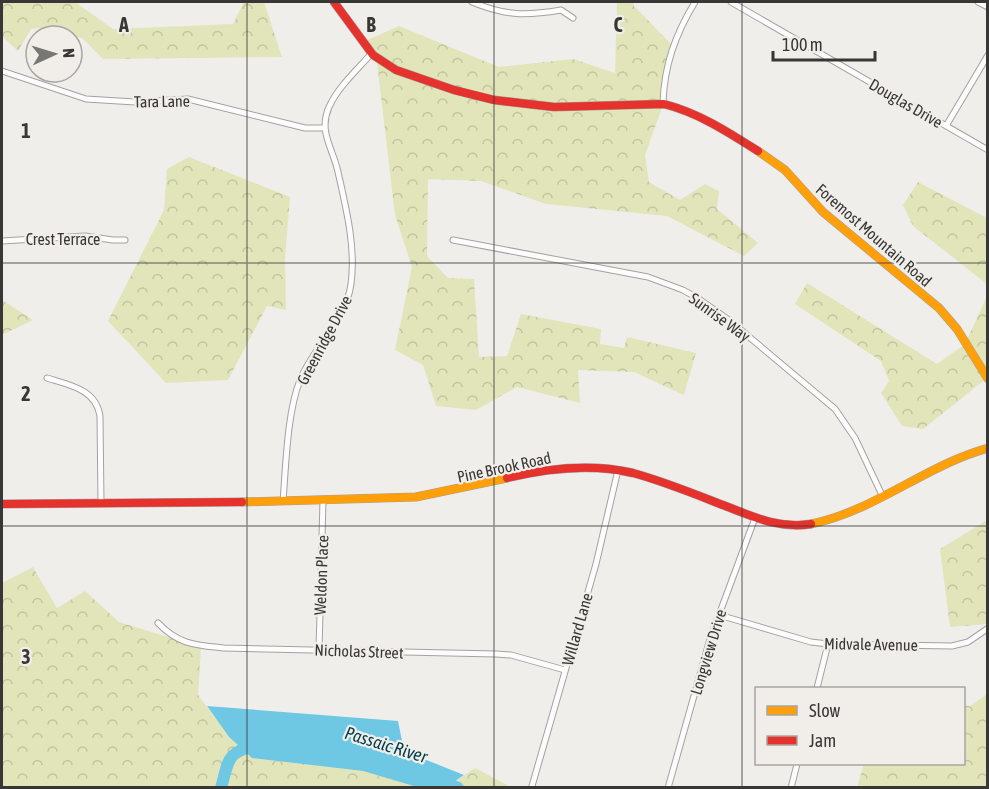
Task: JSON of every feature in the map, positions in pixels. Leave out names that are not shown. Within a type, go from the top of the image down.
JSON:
[{"type":"street","name":"Foremost Mountain Road","points":[[334,2],[371,54],[396,70],[413,77],[494,100],[526,105],[577,108],[663,104],[679,108],[715,124],[769,157],[785,170],[822,212],[939,308],[957,329],[987,379]]},
{"type":"street","points":[[472,2],[510,14],[533,15],[561,10],[573,18]]},
{"type":"street","points":[[560,2],[561,10]]},
{"type":"street","points":[[663,104],[669,56],[683,21],[695,2]]},
{"type":"street","name":"Douglas Drive","points":[[731,2],[987,150]]},
{"type":"street","points":[[978,2],[987,7]]},
{"type":"street","points":[[324,128],[326,115],[334,98],[371,54]]},
{"type":"street","points":[[946,126],[987,55]]},
{"type":"street","name":"Tara Lane","points":[[2,71],[86,99],[135,102],[188,99],[305,128],[324,128]]},
{"type":"street","name":"Greenridge Drive","points":[[283,501],[293,408],[297,391],[310,360],[344,310],[351,283],[351,242],[338,168],[324,128]]},
{"type":"street","name":"Crest Terrace","points":[[2,241],[86,236],[125,240]]},
{"type":"street","name":"Sunrise Way","points":[[453,240],[648,277],[683,290],[699,299],[738,327],[835,409],[855,438],[882,495]]},
{"type":"street","points":[[46,378],[83,390],[91,396],[98,407],[101,503]]},
{"type":"street","name":"Pine Brook Road","points":[[2,504],[416,497],[566,468],[599,467],[618,470],[682,490],[755,518],[788,526],[834,517],[987,448]]},
{"type":"street","name":"Willard Lane","points":[[531,786],[596,564],[618,470]]},
{"type":"street","name":"Weldon Place","points":[[319,650],[323,500]]},
{"type":"street","name":"Longview Drive","points":[[668,788],[709,642],[755,518]]},
{"type":"street","name":"Midvale Avenue","points":[[719,615],[781,634],[828,645],[952,646],[968,642],[987,629]]},
{"type":"street","name":"Nicholas Street","points":[[158,623],[168,634],[193,645],[511,655],[565,670]]},
{"type":"street","points":[[817,687],[828,645]]},
{"type":"street","points":[[791,788],[797,765]]},
{"type":"green space","points":[[2,2],[75,2],[113,29],[233,24],[244,2],[264,2],[282,57],[103,59],[84,40],[84,24],[24,24],[24,41],[18,51],[2,36]]},
{"type":"green space","points":[[617,2],[633,2],[634,6],[674,47],[663,105],[645,155],[649,182],[680,200],[705,184],[719,191],[717,209],[758,243],[744,256],[667,216],[546,204],[481,181],[428,179],[427,256],[448,278],[474,279],[479,357],[507,356],[521,314],[601,329],[600,344],[624,348],[627,337],[696,353],[684,395],[634,372],[578,370],[580,403],[517,387],[476,410],[436,406],[423,365],[395,350],[412,267],[395,215],[377,63],[361,43],[399,26],[499,67],[573,59],[615,73]]},
{"type":"green space","points":[[189,157],[290,197],[285,258],[286,310],[267,306],[228,380],[166,383],[108,321],[164,210],[167,169]]},
{"type":"green space","points":[[918,182],[987,218],[987,284],[913,226],[903,205]]},
{"type":"green space","points":[[807,283],[937,364],[965,344],[987,296],[987,378],[923,429],[902,426],[881,393],[889,381],[881,361],[795,304]]},
{"type":"green space","points":[[2,300],[33,320],[2,335]]},
{"type":"green space","points":[[987,520],[987,624],[950,627],[940,549]]},
{"type":"green space","points":[[33,567],[57,608],[85,591],[119,622],[201,647],[198,695],[229,737],[252,758],[363,771],[417,787],[2,788],[2,583]]},
{"type":"green space","points":[[987,694],[987,787],[857,787],[864,765],[965,765],[965,705],[970,706]]},
{"type":"green space","points":[[475,768],[511,787],[446,788]]},
{"type":"water","points":[[207,706],[398,721],[404,751],[464,775],[446,787],[417,787],[363,771],[252,758],[229,737]]},
{"type":"waterway","name":"Passaic River","points":[[221,788],[228,764],[234,754],[257,745]]},
{"type":"waterway","name":"Passaic River","points":[[437,778],[458,788]]},
{"type":"traffic: slow","points":[[758,151],[785,170],[823,212],[939,308],[957,329],[988,379]]},
{"type":"traffic: slow","points":[[811,524],[857,509],[943,465],[988,448]]},
{"type":"traffic: slow","points":[[242,502],[416,497],[507,478]]},
{"type":"traffic: jam","points":[[334,2],[373,55],[396,70],[454,90],[494,100],[554,107],[664,104],[701,118],[758,151]]},
{"type":"traffic: jam","points":[[507,478],[570,468],[617,470],[657,480],[769,522],[789,525],[811,524]]},
{"type":"traffic: jam","points":[[2,504],[242,502]]}]
